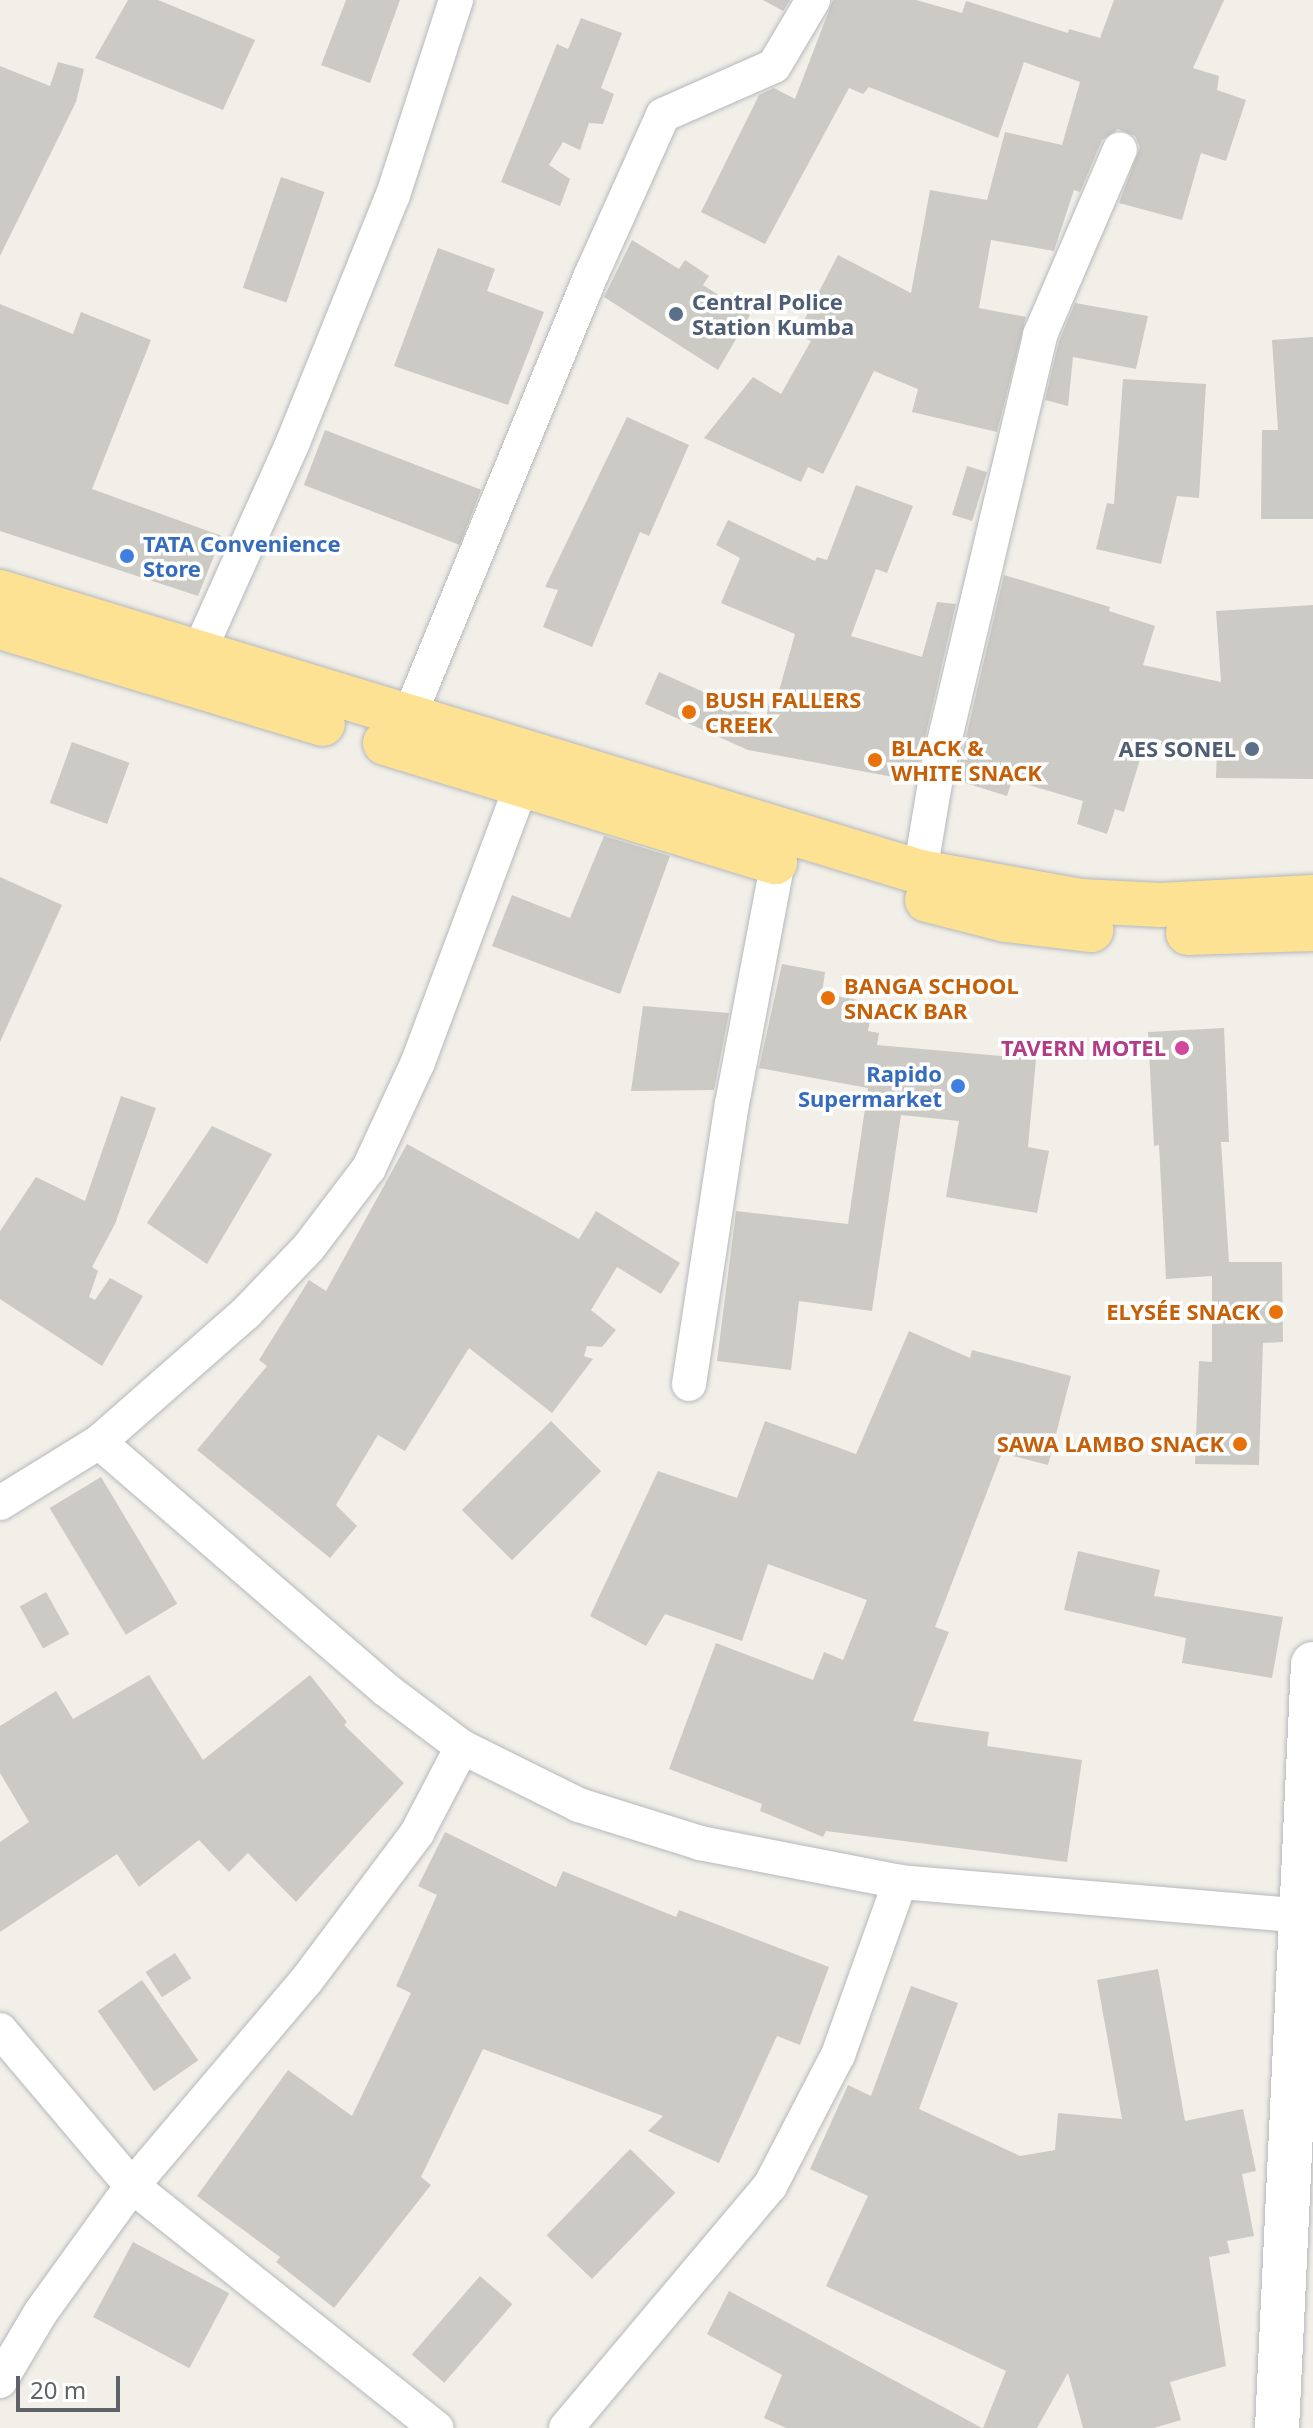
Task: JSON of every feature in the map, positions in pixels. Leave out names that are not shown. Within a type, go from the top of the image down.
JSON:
[{"type":"highway","points":[[0,592],[190,668],[1036,924],[1162,933],[1313,929]]},
{"type":"highway","points":[[0,627],[408,719],[528,768]]},
{"type":"highway","points":[[780,848],[1081,901],[1160,905],[1313,897]]},
{"type":"street","points":[[190,668],[293,442],[393,195],[456,0]]},
{"type":"street","points":[[408,719],[592,273],[663,115],[774,66],[813,0]]},
{"type":"street","points":[[920,872],[937,772],[1040,335],[1120,149]]},
{"type":"street","points":[[2,1496],[99,1442],[246,1313],[309,1247],[369,1168],[418,1062],[528,768]]},
{"type":"street","points":[[689,1384],[780,848]]},
{"type":"street","points":[[99,1442],[267,1591],[462,1747],[579,1805],[700,1843],[900,1882],[1307,1917]]},
{"type":"street","points":[[1277,2428],[1307,1917],[1313,1664]]},
{"type":"street","points":[[0,2381],[41,2312],[132,2186],[334,1944],[417,1833],[462,1747]]},
{"type":"street","points":[[566,2428],[770,2186],[838,2055],[900,1882]]},
{"type":"street","points":[[0,2030],[132,2186],[436,2428]]},
{"type":"building","points":[[128,0],[158,0],[255,40],[223,110],[95,58]]},
{"type":"building","points":[[346,0],[400,0],[370,83],[321,65]]},
{"type":"building","points":[[763,0],[790,0],[783,11]]},
{"type":"building","points":[[833,0],[916,0],[962,13],[966,1],[1068,33],[1069,29],[1100,38],[1114,0],[1224,0],[1193,68],[1219,76],[1217,90],[1246,100],[1226,161],[1201,153],[1182,220],[1119,203],[1140,147],[1135,136],[1118,129],[1102,140],[1080,192],[1074,190],[1054,251],[991,240],[979,308],[1026,317],[997,432],[912,412],[918,389],[874,371],[823,474],[808,467],[801,482],[704,438],[753,377],[781,394],[811,341],[797,334],[838,255],[911,293],[930,190],[987,200],[1005,132],[1062,145],[1080,82],[1024,62],[998,138],[869,87],[863,94],[849,88],[765,244],[701,212],[759,95],[774,88],[795,99]]},
{"type":"building","points":[[581,18],[622,33],[601,88],[614,94],[603,124],[589,123],[580,150],[563,142],[549,165],[570,179],[560,206],[501,182],[557,44],[568,49]]},
{"type":"building","points":[[58,62],[84,69],[76,102],[0,256],[0,66],[50,86]]},
{"type":"building","points":[[281,177],[324,192],[286,303],[243,288]]},
{"type":"building","points":[[632,240],[679,269],[685,260],[709,276],[703,285],[750,315],[718,370],[604,297]]},
{"type":"building","points":[[438,248],[495,269],[487,291],[544,312],[508,405],[394,366]]},
{"type":"building","points":[[1075,303],[1148,316],[1136,369],[1073,357],[1068,406],[1045,400],[1059,341]]},
{"type":"building","points":[[0,304],[73,334],[81,312],[151,340],[92,489],[222,536],[198,596],[0,531]]},
{"type":"building","points":[[1313,337],[1313,519],[1261,519],[1262,430],[1278,430],[1272,340]]},
{"type":"building","points":[[1123,379],[1206,384],[1199,498],[1177,496],[1161,564],[1096,549],[1107,503],[1114,504]]},
{"type":"building","points":[[627,417],[689,445],[649,536],[640,532],[592,647],[543,627],[558,590],[545,587]]},
{"type":"building","points":[[325,430],[481,490],[460,545],[304,485]]},
{"type":"building","points":[[967,466],[987,472],[972,521],[952,515]]},
{"type":"building","points":[[856,485],[913,506],[887,573],[876,569],[851,636],[922,657],[937,602],[956,604],[915,781],[748,750],[645,704],[659,672],[766,720],[771,690],[779,691],[795,634],[721,603],[740,558],[716,545],[728,520],[815,561],[817,557],[827,560]]},
{"type":"building","points":[[1004,575],[1110,607],[1109,611],[1155,626],[1143,665],[1221,682],[1216,611],[1313,605],[1313,779],[1216,778],[1217,748],[1145,743],[1124,812],[1115,809],[1107,834],[1077,824],[1083,801],[1012,780],[1007,796],[956,780]]},
{"type":"building","points":[[72,742],[129,763],[107,824],[50,803]]},
{"type":"building","points":[[604,836],[670,856],[620,994],[492,946],[512,895],[570,918]]},
{"type":"building","points":[[0,877],[62,905],[0,1042]]},
{"type":"building","points":[[782,964],[825,972],[822,993],[873,1003],[868,1031],[879,1033],[877,1045],[1036,1059],[1028,1147],[1049,1151],[1037,1213],[946,1197],[959,1121],[901,1115],[872,1311],[799,1301],[791,1370],[717,1361],[736,1211],[848,1224],[868,1088],[759,1068]]},
{"type":"building","points":[[643,1006],[729,1013],[714,1090],[631,1091]]},
{"type":"building","points":[[1224,1028],[1229,1142],[1221,1142],[1229,1262],[1282,1262],[1283,1342],[1263,1343],[1259,1465],[1195,1464],[1199,1361],[1212,1362],[1212,1276],[1166,1279],[1159,1145],[1154,1146],[1148,1032]]},
{"type":"building","points":[[121,1096],[156,1108],[115,1224],[92,1267],[98,1271],[89,1297],[95,1300],[110,1278],[143,1296],[102,1366],[0,1299],[0,1231],[36,1177],[85,1201]]},
{"type":"building","points":[[212,1126],[272,1154],[207,1264],[147,1223]]},
{"type":"building","points":[[407,1144],[579,1239],[596,1211],[680,1263],[661,1294],[617,1267],[591,1310],[616,1330],[602,1347],[587,1346],[584,1356],[593,1359],[552,1413],[469,1348],[405,1451],[378,1435],[336,1505],[357,1526],[330,1558],[197,1450],[267,1366],[259,1360],[309,1280],[326,1291]]},
{"type":"building","points":[[909,1331],[970,1358],[972,1350],[1071,1376],[1048,1465],[1002,1453],[935,1627],[949,1632],[913,1721],[989,1732],[987,1746],[1082,1760],[1067,1862],[826,1831],[823,1837],[760,1811],[762,1804],[669,1769],[716,1643],[813,1680],[824,1652],[843,1660],[867,1600],[768,1564],[742,1641],[665,1614],[646,1646],[590,1616],[658,1471],[737,1498],[765,1421],[856,1454]]},
{"type":"building","points":[[551,1421],[601,1471],[512,1560],[462,1510]]},
{"type":"building","points":[[101,1477],[177,1604],[126,1635],[50,1508]]},
{"type":"building","points":[[1078,1551],[1160,1570],[1154,1596],[1283,1617],[1272,1678],[1182,1663],[1186,1638],[1064,1610]]},
{"type":"building","points":[[46,1592],[69,1634],[43,1649],[20,1607]]},
{"type":"building","points":[[149,1675],[203,1760],[310,1675],[347,1722],[344,1725],[404,1783],[296,1902],[248,1853],[229,1872],[199,1840],[139,1887],[117,1854],[0,1932],[0,1842],[29,1822],[0,1773],[0,1726],[56,1691],[73,1719]]},
{"type":"building","points":[[445,1832],[556,1887],[563,1871],[676,1917],[679,1910],[829,1967],[800,2045],[777,2036],[719,2163],[648,2131],[663,2116],[483,2049],[421,2177],[431,2185],[334,2308],[276,2262],[280,2257],[197,2196],[288,2070],[352,2116],[411,1993],[396,1986],[437,1895],[418,1886]]},
{"type":"building","points":[[175,1953],[191,1978],[162,1997],[146,1972]]},
{"type":"building","points":[[1158,1969],[1185,2121],[1243,2109],[1256,2171],[1242,2174],[1254,2236],[1227,2241],[1230,2253],[1209,2257],[1226,2366],[1170,2382],[1181,2420],[1154,2428],[1083,2428],[1068,2373],[1037,2428],[983,2428],[1006,2371],[826,2286],[868,2196],[810,2169],[848,2085],[871,2096],[911,1986],[958,2003],[919,2109],[1020,2156],[1055,2150],[1058,2113],[1122,2119],[1097,1980]]},
{"type":"building","points":[[142,1980],[198,2060],[154,2091],[98,2011]]},
{"type":"building","points":[[630,2149],[675,2193],[592,2279],[547,2235]]},
{"type":"building","points":[[133,2242],[229,2293],[189,2368],[93,2317]]},
{"type":"building","points":[[480,2276],[512,2304],[444,2383],[412,2354]]},
{"type":"building","points":[[729,2291],[982,2428],[786,2428],[764,2418],[782,2375],[707,2334]]},
{"type":"place","name":"Central Police Station Kumba","points":[[676,314]]},
{"type":"place","name":"TATA Convenience Store","points":[[127,556]]},
{"type":"place","name":"BUSH FALLERS CREEK","points":[[689,712]]},
{"type":"place","name":"AES SONEL","points":[[1252,749]]},
{"type":"place","name":"BLACK & WHITE SNACK","points":[[875,760]]},
{"type":"place","name":"BANGA SCHOOL SNACK BAR","points":[[828,998]]},
{"type":"place","name":"TAVERN MOTEL","points":[[1182,1048]]},
{"type":"place","name":"Rapido Supermarket","points":[[958,1086]]},
{"type":"place","name":"ELYSÉE SNACK","points":[[1276,1312]]},
{"type":"place","name":"SAWA LAMBO SNACK","points":[[1240,1444]]}]
